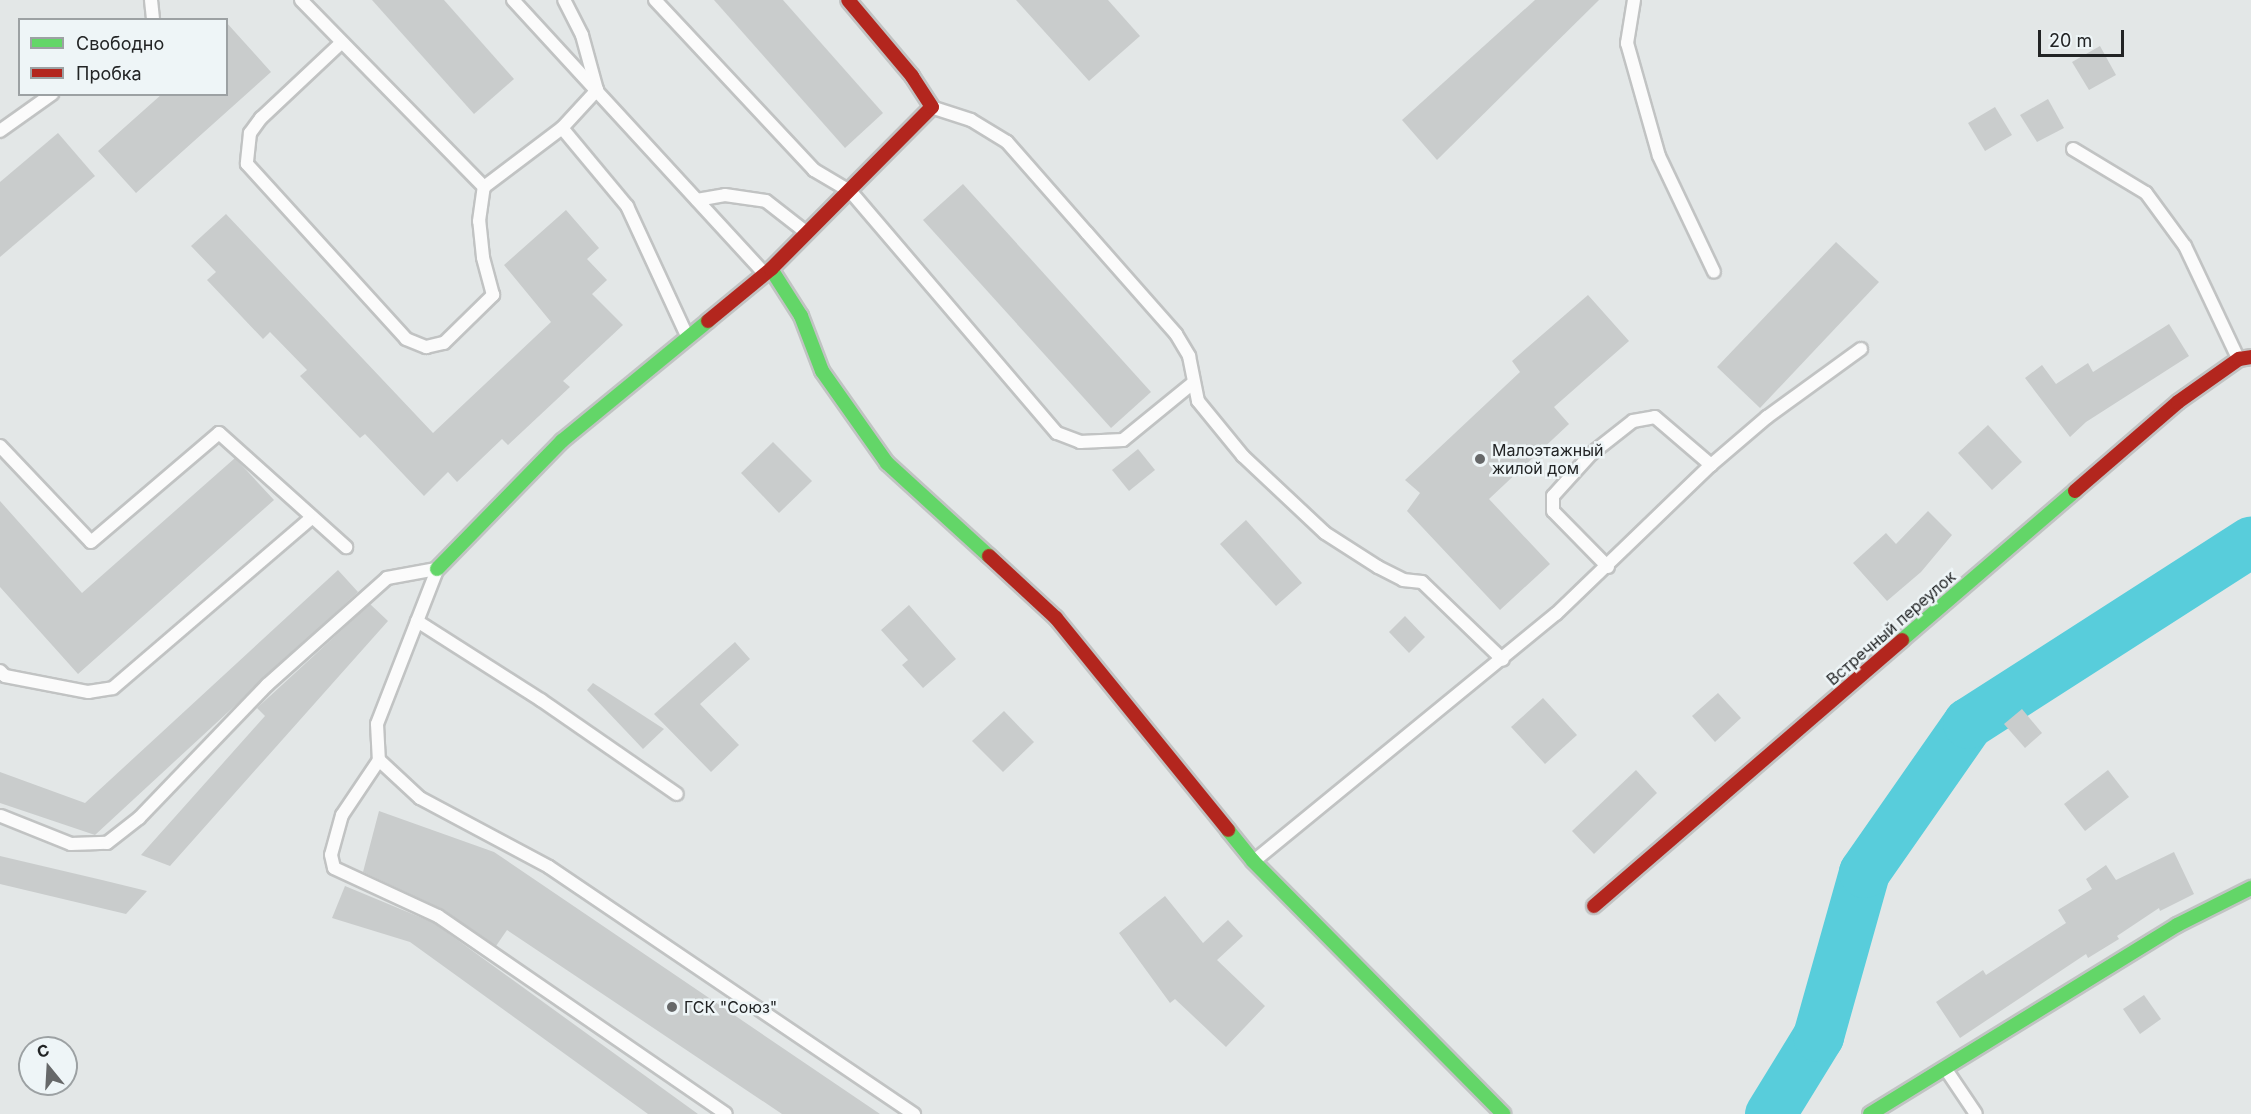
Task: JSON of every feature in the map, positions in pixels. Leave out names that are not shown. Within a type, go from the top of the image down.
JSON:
[{"type":"street","points":[[437,569],[562,441],[768,272],[851,192],[932,108],[912,76],[848,0]]},
{"type":"street","points":[[768,272],[801,316],[822,371],[887,463],[1056,618],[1253,861],[1503,1114]]},
{"type":"street","name":"Встречный переулок","points":[[1594,906],[2169,409],[2211,377],[2245,358]]},
{"type":"street","points":[[1870,1114],[1943,1066],[2178,925],[2251,888]]},
{"type":"lane","points":[[151,0],[153,18]]},
{"type":"lane","points":[[302,0],[341,43],[484,187]]},
{"type":"lane","points":[[513,0],[697,200],[768,272]]},
{"type":"lane","points":[[564,0],[582,35],[597,90]]},
{"type":"lane","points":[[655,0],[814,170],[851,192],[1057,433],[1080,442],[1123,440],[1193,383]]},
{"type":"lane","points":[[1634,0],[1627,43],[1659,156],[1714,272]]},
{"type":"lane","points":[[341,43],[261,118],[250,133],[247,164],[406,339],[426,347],[444,344],[493,295],[483,257],[479,221],[484,187],[562,129],[597,90]]},
{"type":"lane","points":[[0,131],[49,96]]},
{"type":"lane","points":[[932,108],[971,120],[1006,142],[1176,334],[1189,356],[1198,401],[1210,420],[1325,532],[1378,567],[1403,580],[1422,582],[1503,660]]},
{"type":"lane","points":[[562,129],[627,206],[688,338]]},
{"type":"lane","points":[[2073,149],[2146,193],[2185,246],[2245,358]]},
{"type":"lane","points":[[697,200],[724,195],[766,201],[808,234]]},
{"type":"lane","points":[[1253,861],[1503,660],[1608,567],[1711,465],[1767,417],[1861,349]]},
{"type":"lane","points":[[1608,567],[1553,511],[1553,496],[1591,454],[1634,421],[1654,417],[1711,465]]},
{"type":"lane","points":[[0,446],[91,542],[219,433],[310,519],[346,548]]},
{"type":"lane","points":[[0,671],[5,676],[88,692],[113,688],[310,519]]},
{"type":"lane","points":[[437,569],[377,724],[379,760],[342,815],[331,855],[334,868],[438,916],[726,1114]]},
{"type":"lane","points":[[1,816],[71,844],[107,843],[139,818],[267,685],[387,578],[437,569]]},
{"type":"lane","points":[[417,621],[541,700],[677,794]]},
{"type":"lane","points":[[379,760],[420,798],[549,867],[914,1114]]},
{"type":"lane","points":[[1943,1066],[1976,1114]]},
{"type":"building","points":[[372,0],[444,0],[514,79],[474,114]]},
{"type":"building","points":[[714,0],[783,0],[883,113],[845,148]]},
{"type":"building","points":[[1016,0],[1108,0],[1140,36],[1089,81]]},
{"type":"building","points":[[1535,0],[1599,0],[1437,160],[1402,120]]},
{"type":"building","points":[[228,24],[271,72],[136,193],[98,151],[160,96],[228,96]]},
{"type":"building","points":[[2100,46],[2116,75],[2089,90],[2072,62]]},
{"type":"building","points":[[2048,99],[2064,128],[2037,142],[2020,115]]},
{"type":"building","points":[[1995,107],[2012,135],[1985,151],[1968,123]]},
{"type":"building","points":[[58,133],[95,176],[0,257],[0,182]]},
{"type":"building","points":[[963,184],[1151,392],[1111,428],[923,220]]},
{"type":"building","points":[[566,210],[599,248],[587,259],[607,280],[592,294],[623,325],[563,381],[570,387],[508,445],[502,439],[457,482],[448,472],[424,496],[365,434],[360,438],[300,376],[307,370],[270,332],[263,339],[207,280],[216,272],[191,246],[226,214],[433,433],[551,322],[504,265]]},
{"type":"building","points":[[1836,242],[1879,282],[1760,408],[1717,367]]},
{"type":"building","name":"Малоэтажный жилой дом","points":[[1588,295],[1629,341],[1554,407],[1569,424],[1489,499],[1550,564],[1500,610],[1407,511],[1420,493],[1405,480],[1520,372],[1512,361]]},
{"type":"building","points":[[2169,324],[2189,356],[2086,422],[2070,437],[2025,378],[2042,365],[2056,384],[2088,363],[2093,372]]},
{"type":"building","points":[[1988,425],[2022,462],[1992,490],[1958,453]]},
{"type":"building","points":[[773,442],[812,481],[779,513],[741,473]]},
{"type":"building","points":[[1138,449],[1155,470],[1129,491],[1112,470]]},
{"type":"building","points":[[235,458],[274,500],[78,674],[0,587],[0,501],[82,593]]},
{"type":"building","points":[[1928,511],[1952,535],[1921,572],[1887,601],[1853,563],[1886,533],[1896,544]]},
{"type":"building","points":[[1246,520],[1302,583],[1276,606],[1220,544]]},
{"type":"building","points":[[338,570],[358,592],[95,835],[0,803],[0,772],[85,803]]},
{"type":"building","points":[[370,604],[388,621],[170,866],[141,855],[265,716],[257,708]]},
{"type":"building","points":[[909,605],[956,659],[923,688],[902,665],[908,660],[881,630]]},
{"type":"building","points":[[1405,616],[1425,637],[1409,653],[1389,632]]},
{"type":"building","points":[[735,642],[750,659],[700,704],[739,745],[711,772],[654,714]]},
{"type":"building","points":[[593,683],[664,729],[643,749],[587,690]]},
{"type":"building","points":[[1718,693],[1741,718],[1715,742],[1692,716]]},
{"type":"building","points":[[1543,698],[1577,735],[1545,764],[1511,727]]},
{"type":"building","points":[[2022,709],[2042,733],[2025,748],[2004,724]]},
{"type":"building","points":[[1004,711],[1034,742],[1003,772],[972,741]]},
{"type":"building","points":[[1636,770],[1657,793],[1594,854],[1572,831]]},
{"type":"building","points":[[2108,770],[2129,797],[2085,831],[2064,804]]},
{"type":"building","name":"ГСК \"Союз\"","points":[[379,811],[494,852],[880,1114],[782,1114],[507,930],[496,946],[442,909],[363,872]]},
{"type":"building","points":[[2174,852],[2194,894],[2160,911],[2159,908],[2117,936],[2119,939],[2088,958],[2086,954],[1960,1038],[1936,1002],[1983,970],[1986,975],[2066,923],[2058,910],[2092,889],[2086,879],[2106,865],[2116,880]]},
{"type":"building","points":[[0,856],[147,891],[126,914],[0,884]]},
{"type":"building","points":[[345,886],[434,923],[698,1114],[648,1114],[410,942],[332,918]]},
{"type":"building","points":[[1165,896],[1203,943],[1228,920],[1243,936],[1217,960],[1265,1006],[1226,1047],[1175,999],[1170,1003],[1119,933]]},
{"type":"building","points":[[2144,995],[2161,1019],[2140,1034],[2123,1009]]},
{"type":"waterway","points":[[1770,1114],[1818,1036],[1864,872],[1968,723],[2251,541]]},
{"type":"traffic: fast","points":[[771,269],[801,316],[822,371],[887,463],[989,556]]},
{"type":"traffic: fast","points":[[437,569],[562,441],[708,321]]},
{"type":"traffic: fast","points":[[1902,640],[2075,491]]},
{"type":"traffic: fast","points":[[1228,830],[1253,861],[1503,1114]]},
{"type":"traffic: fast","points":[[1870,1114],[2177,925],[2251,888]]},
{"type":"traffic: jam","points":[[708,321],[771,269],[932,107],[912,76],[848,0]]},
{"type":"traffic: jam","points":[[2075,491],[2178,402],[2239,359],[2251,357]]},
{"type":"traffic: jam","points":[[989,556],[1056,618],[1228,830]]},
{"type":"traffic: jam","points":[[1594,906],[1902,640]]},
{"type":"place","name":"Малоэтажный жилой дом","points":[[1480,459]]},
{"type":"place","name":"ГСК \"Союз\"","points":[[672,1007]]}]
